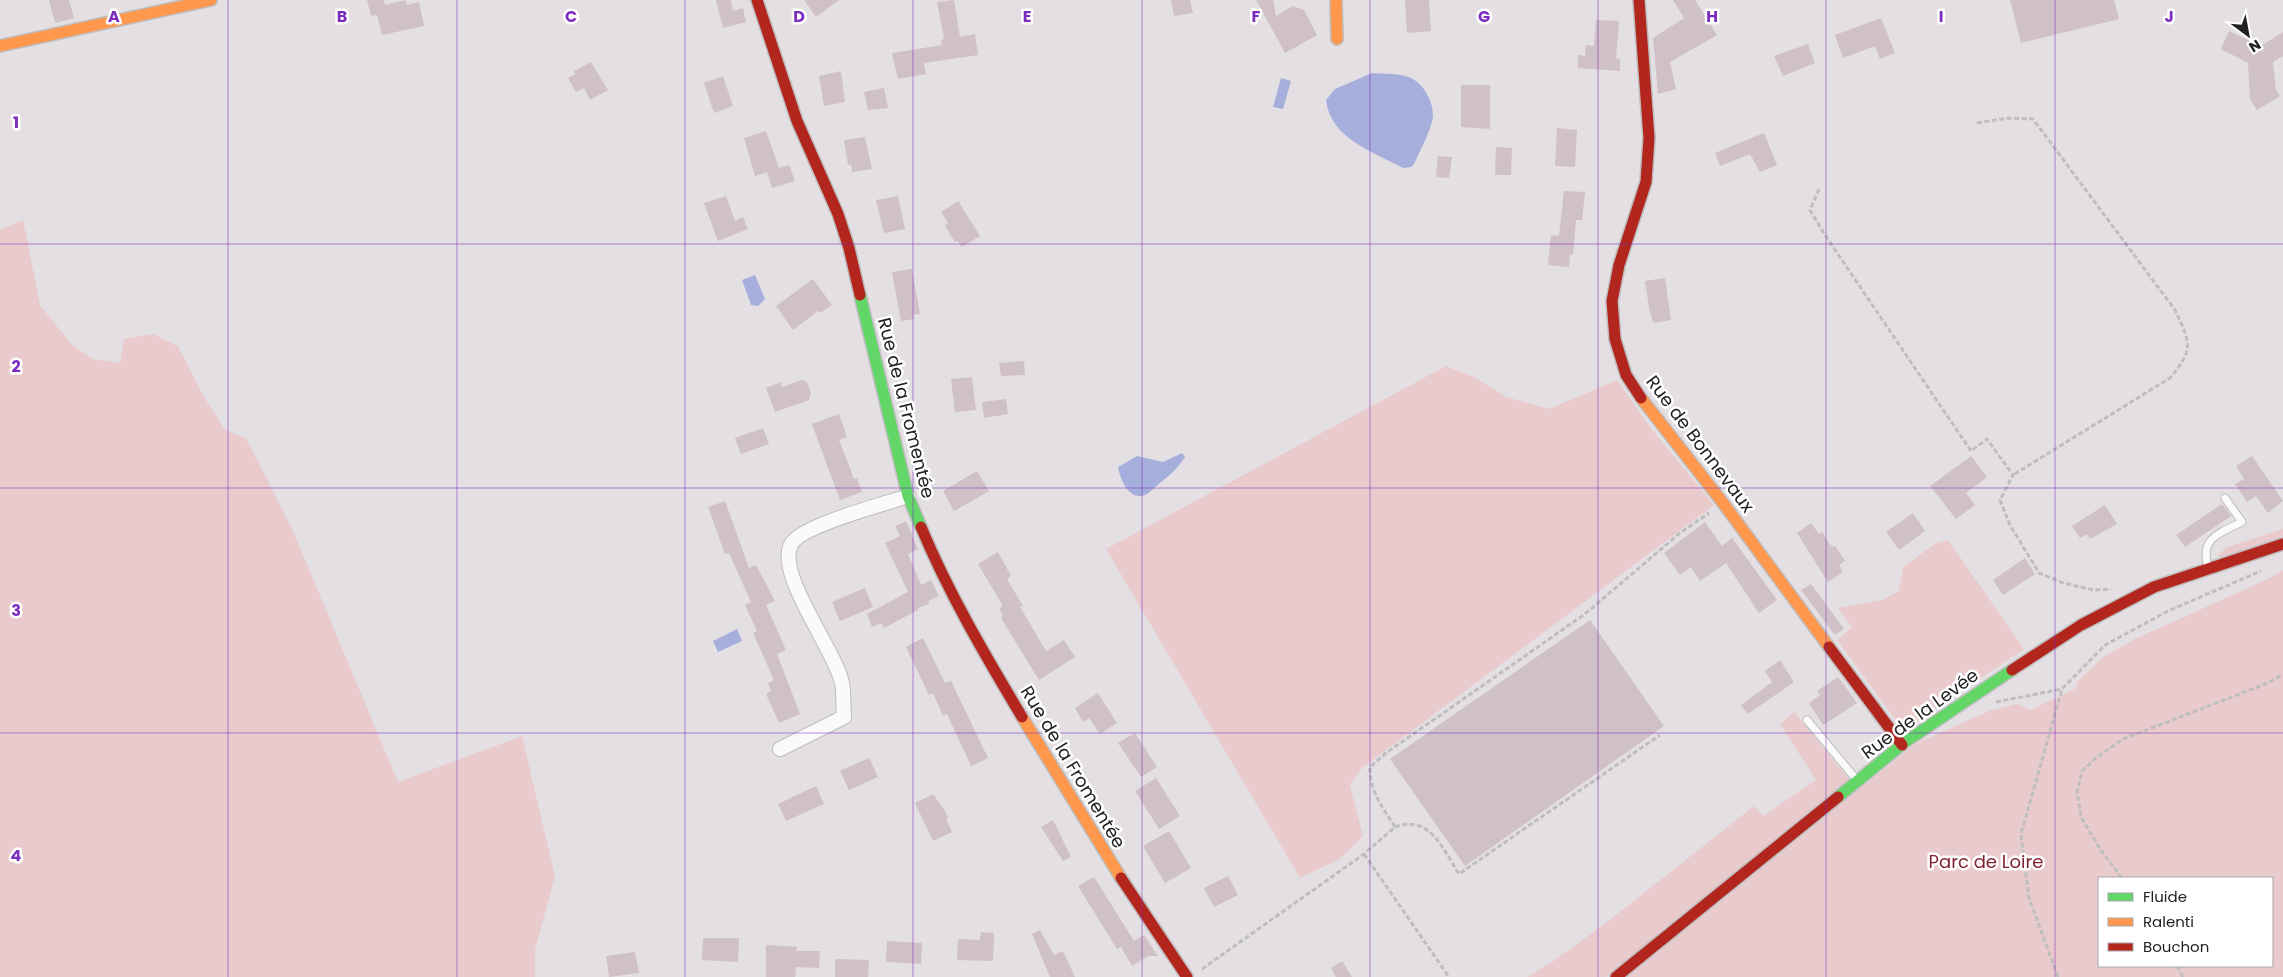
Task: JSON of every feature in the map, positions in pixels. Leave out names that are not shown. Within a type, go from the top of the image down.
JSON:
[{"type":"street","points":[[0,46],[211,0]]},
{"type":"street","name":"Rue de la Fromentée","points":[[757,0],[797,121],[838,214],[849,248],[908,496],[937,566],[967,626],[1117,873],[1187,977]]},
{"type":"street","points":[[1336,0],[1337,39]]},
{"type":"street","name":"Rue de Bonnevaux","points":[[1639,0],[1649,138],[1646,182],[1619,265],[1612,301],[1615,339],[1626,375],[1650,412],[1723,502],[1902,745]]},
{"type":"street","points":[[780,749],[844,717],[842,682],[793,579],[787,557],[792,542],[807,531],[908,496]]},
{"type":"street","name":"Rue de la Levée","points":[[1616,977],[1902,745],[1938,718],[2081,625],[2154,587],[2283,544]]},
{"type":"lane","points":[[2209,569],[2204,554],[2208,542],[2221,532],[2242,522],[2225,498]]},
{"type":"lane","points":[[1807,720],[1857,781]]},
{"type":"path","points":[[1977,123],[2008,118],[2033,119],[2175,310],[2185,332],[2189,348],[2181,365],[2170,378],[2014,475],[2000,500],[2010,526],[2039,573],[2063,583],[2094,590],[2114,589]]},
{"type":"path","points":[[1819,189],[1810,210],[1971,451],[1987,439],[2014,475]]},
{"type":"path","points":[[1395,827],[1377,798],[1369,780],[1370,768],[1386,753],[1586,614],[1680,533],[1723,502]]},
{"type":"path","points":[[2058,977],[2029,898],[2021,834],[2062,689],[2104,645],[2168,611],[2264,569]]},
{"type":"path","points":[[2121,877],[2100,849],[2081,817],[2077,792],[2082,771],[2096,758],[2123,739],[2263,685],[2283,675]]},
{"type":"path","points":[[1995,702],[2062,689]]},
{"type":"path","points":[[1199,971],[1364,854],[1395,827],[1405,823],[1417,824],[1432,832],[1459,874],[1660,734]]},
{"type":"path","points":[[1364,854],[1449,977]]},
{"type":"green space","points":[[23,220],[40,305],[71,344],[93,359],[120,363],[124,339],[153,334],[178,346],[204,397],[225,430],[246,438],[293,531],[398,782],[522,736],[555,876],[535,950],[535,977],[0,977],[0,230]]},
{"type":"green space","points":[[1446,366],[1474,377],[1506,397],[1549,409],[1617,380],[1650,427],[1714,505],[1362,768],[1350,785],[1363,836],[1340,859],[1300,878],[1106,549]]},
{"type":"green space","points":[[2283,529],[2283,539],[2220,559],[2218,555],[2227,547]]},
{"type":"green space","points":[[1948,540],[2024,649],[1916,722],[1898,723],[1837,640],[1852,627],[1838,608],[1882,600],[1899,591],[1903,567],[1936,543]]},
{"type":"green space","name":"Parc de Loire","points":[[2283,570],[2283,977],[1627,977],[1915,744],[1989,711],[2017,704],[2031,710],[2076,688],[2077,682],[2102,658],[2135,639],[2268,579]]},
{"type":"green space","points":[[1794,712],[1849,779],[1607,977],[1527,977],[1552,962],[1602,926],[1754,806],[1763,816],[1816,780],[1780,724]]},
{"type":"water","points":[[1372,73],[1407,76],[1424,89],[1430,100],[1433,112],[1432,122],[1422,147],[1411,167],[1403,168],[1355,142],[1344,134],[1329,113],[1326,100],[1335,89]]},
{"type":"water","points":[[1281,78],[1291,81],[1283,109],[1273,107]]},
{"type":"water","points":[[755,275],[765,299],[758,306],[751,305],[742,280]]},
{"type":"water","points":[[1182,453],[1185,457],[1180,465],[1147,494],[1134,495],[1123,483],[1118,467],[1137,456],[1163,462]]},
{"type":"water","points":[[737,629],[742,641],[718,652],[713,641]]},
{"type":"building","points":[[49,0],[69,0],[74,18],[55,23]]},
{"type":"building","points":[[367,0],[384,0],[385,5],[406,0],[407,5],[419,2],[424,26],[382,35],[377,15],[371,16]]},
{"type":"building","points":[[716,0],[731,0],[733,11],[743,8],[746,22],[723,28]]},
{"type":"building","points":[[804,0],[839,0],[816,17]]},
{"type":"building","points":[[954,0],[960,37],[975,34],[978,55],[924,63],[926,74],[898,79],[892,53],[942,45],[941,40],[944,39],[937,2]]},
{"type":"building","points":[[1171,0],[1190,0],[1193,13],[1174,16]]},
{"type":"building","points":[[1256,0],[1273,0],[1276,16],[1293,6],[1304,10],[1317,35],[1285,53]]},
{"type":"building","points":[[1405,0],[1429,0],[1431,31],[1407,33]]},
{"type":"building","points":[[1673,0],[1695,0],[1717,35],[1670,62],[1676,89],[1658,94],[1653,38],[1684,18]]},
{"type":"building","points":[[2010,0],[2114,0],[2119,19],[2021,43]]},
{"type":"building","points":[[1881,18],[1895,53],[1880,59],[1875,46],[1843,58],[1835,35]]},
{"type":"building","points":[[1596,20],[1619,21],[1616,58],[1620,59],[1620,71],[1578,68],[1578,55],[1585,56],[1586,45],[1594,46]]},
{"type":"building","points":[[2229,31],[2261,46],[2283,32],[2283,56],[2273,62],[2276,90],[2280,96],[2257,110],[2250,99],[2248,63],[2221,49]]},
{"type":"building","points":[[1808,44],[1815,63],[1783,76],[1774,56]]},
{"type":"building","points":[[591,62],[608,90],[590,100],[584,88],[576,92],[568,78],[575,74],[574,71]]},
{"type":"building","points":[[841,71],[845,102],[824,106],[819,76]]},
{"type":"building","points":[[723,76],[733,106],[714,113],[704,83]]},
{"type":"building","points":[[1461,85],[1490,85],[1490,129],[1461,127]]},
{"type":"building","points":[[884,88],[888,108],[868,110],[864,92]]},
{"type":"building","points":[[1557,128],[1577,130],[1575,167],[1555,166]]},
{"type":"building","points":[[766,131],[779,168],[789,165],[795,181],[772,188],[767,172],[755,176],[744,138]]},
{"type":"building","points":[[1764,133],[1777,165],[1760,172],[1750,154],[1720,166],[1715,153]]},
{"type":"building","points":[[865,137],[872,169],[852,172],[851,164],[848,165],[844,140]]},
{"type":"building","points":[[1496,147],[1512,148],[1511,175],[1495,175]]},
{"type":"building","points":[[1438,156],[1452,157],[1449,178],[1436,177]]},
{"type":"building","points":[[1564,191],[1585,192],[1582,220],[1576,220],[1573,255],[1570,254],[1569,267],[1548,265],[1551,235],[1559,236]]},
{"type":"building","points":[[726,196],[735,221],[743,217],[748,229],[718,241],[704,203]]},
{"type":"building","points":[[898,196],[905,229],[884,233],[876,200]]},
{"type":"building","points":[[958,201],[980,236],[962,247],[958,241],[955,242],[945,226],[948,223],[941,212]]},
{"type":"building","points":[[912,269],[920,314],[913,315],[914,319],[901,321],[892,272]]},
{"type":"building","points":[[1665,278],[1671,320],[1653,323],[1645,281]]},
{"type":"building","points":[[813,279],[832,305],[820,313],[818,311],[793,330],[776,306]]},
{"type":"building","points":[[1024,361],[1025,375],[1001,376],[999,363]]},
{"type":"building","points":[[972,377],[976,410],[955,412],[951,379]]},
{"type":"building","points":[[802,380],[807,382],[811,393],[809,400],[775,412],[766,388],[781,382],[782,387]]},
{"type":"building","points":[[1006,399],[1008,414],[984,418],[982,402]]},
{"type":"building","points":[[839,414],[847,437],[839,440],[854,479],[857,478],[862,492],[840,500],[812,424]]},
{"type":"building","points":[[763,428],[769,444],[741,454],[735,438]]},
{"type":"building","points":[[1971,456],[1987,477],[1966,493],[1975,505],[1956,519],[1930,486]]},
{"type":"building","points":[[2252,456],[2283,501],[2268,513],[2256,496],[2247,502],[2235,484],[2244,479],[2236,466]]},
{"type":"building","points":[[977,471],[989,491],[954,511],[943,491]]},
{"type":"building","points":[[725,501],[749,568],[756,565],[775,601],[766,605],[786,650],[777,654],[800,714],[779,723],[766,694],[771,691],[768,683],[774,680],[753,633],[757,631],[745,605],[751,602],[729,553],[725,554],[708,507]]},
{"type":"building","points":[[2222,504],[2231,516],[2185,547],[2176,535]]},
{"type":"building","points":[[2105,505],[2117,524],[2090,539],[2087,534],[2080,538],[2072,526]]},
{"type":"building","points":[[1913,513],[1925,531],[1899,550],[1886,532]]},
{"type":"building","points":[[906,521],[918,549],[908,554],[921,585],[931,580],[939,596],[928,601],[929,604],[918,608],[918,610],[884,628],[881,623],[872,627],[867,614],[908,592],[885,543],[900,536],[895,526]]},
{"type":"building","points":[[1705,522],[1722,546],[1732,538],[1777,600],[1759,613],[1726,563],[1700,581],[1691,567],[1680,575],[1664,553]]},
{"type":"building","points":[[1811,523],[1819,534],[1822,532],[1829,543],[1833,547],[1835,546],[1845,561],[1839,565],[1843,572],[1828,582],[1797,533]]},
{"type":"building","points":[[998,552],[1011,576],[1007,579],[1023,606],[1020,607],[1046,651],[1064,640],[1075,657],[1039,680],[1001,618],[1003,616],[999,609],[1003,606],[978,564]]},
{"type":"building","points":[[2025,558],[2035,574],[2003,595],[1993,580]]},
{"type":"building","points":[[1811,584],[1844,629],[1835,635],[1801,590]]},
{"type":"building","points":[[865,588],[873,607],[840,621],[832,602]]},
{"type":"building","points":[[1590,620],[1664,726],[1465,866],[1390,759]]},
{"type":"building","points":[[923,638],[945,683],[951,681],[988,758],[971,766],[947,714],[943,716],[933,693],[929,695],[906,647]]},
{"type":"building","points":[[1780,660],[1794,682],[1748,714],[1741,705],[1772,682],[1765,671]]},
{"type":"building","points":[[1838,677],[1857,703],[1823,725],[1809,703],[1820,695],[1817,691]]},
{"type":"building","points":[[1098,693],[1117,723],[1100,734],[1089,718],[1083,722],[1075,708]]},
{"type":"building","points":[[1135,733],[1157,767],[1141,777],[1118,743]]},
{"type":"building","points":[[869,758],[878,777],[849,790],[840,771]]},
{"type":"building","points":[[1156,778],[1180,816],[1159,829],[1135,791]]},
{"type":"building","points":[[816,786],[824,804],[786,821],[778,804]]},
{"type":"building","points":[[933,794],[945,811],[948,818],[946,819],[952,832],[933,841],[915,803]]},
{"type":"building","points":[[1053,820],[1071,857],[1063,861],[1041,827]]},
{"type":"building","points":[[1169,831],[1191,868],[1165,883],[1143,846]]},
{"type":"building","points":[[1228,876],[1238,895],[1214,907],[1204,888]]},
{"type":"building","points":[[1094,877],[1134,941],[1144,935],[1158,956],[1148,956],[1132,966],[1121,947],[1117,949],[1078,886]]},
{"type":"building","points":[[1040,930],[1054,955],[1063,951],[1075,977],[1050,977],[1032,934]]},
{"type":"building","points":[[981,932],[994,933],[993,961],[957,960],[958,939],[980,940]]},
{"type":"building","points":[[703,938],[739,938],[738,962],[702,960]]},
{"type":"building","points":[[887,941],[922,943],[921,964],[886,962]]},
{"type":"building","points":[[766,945],[797,947],[796,951],[820,951],[819,968],[796,967],[795,977],[766,977]]},
{"type":"building","points":[[635,952],[639,973],[609,977],[606,956]]},
{"type":"building","points":[[835,959],[869,960],[868,977],[835,977]]},
{"type":"building","points":[[1342,961],[1352,977],[1336,977],[1331,968]]},
{"type":"traffic: fast","points":[[860,295],[908,496],[921,527]]},
{"type":"traffic: fast","points":[[1838,797],[1905,742],[2012,670]]},
{"type":"traffic: slow","points":[[0,46],[211,0]]},
{"type":"traffic: slow","points":[[1336,0],[1337,39]]},
{"type":"traffic: slow","points":[[1641,398],[1723,503],[1829,647]]},
{"type":"traffic: slow","points":[[1022,717],[1121,878]]},
{"type":"traffic: jam","points":[[757,0],[797,121],[838,214],[849,248],[860,295]]},
{"type":"traffic: jam","points":[[1639,0],[1649,138],[1646,182],[1619,265],[1612,301],[1615,339],[1626,375],[1641,398]]},
{"type":"traffic: jam","points":[[921,527],[956,600],[1022,717]]},
{"type":"traffic: jam","points":[[2012,670],[2081,625],[2154,587],[2283,544]]},
{"type":"traffic: jam","points":[[1829,647],[1902,745]]},
{"type":"traffic: jam","points":[[1616,977],[1838,797]]},
{"type":"traffic: jam","points":[[1121,878],[1187,977]]}]
